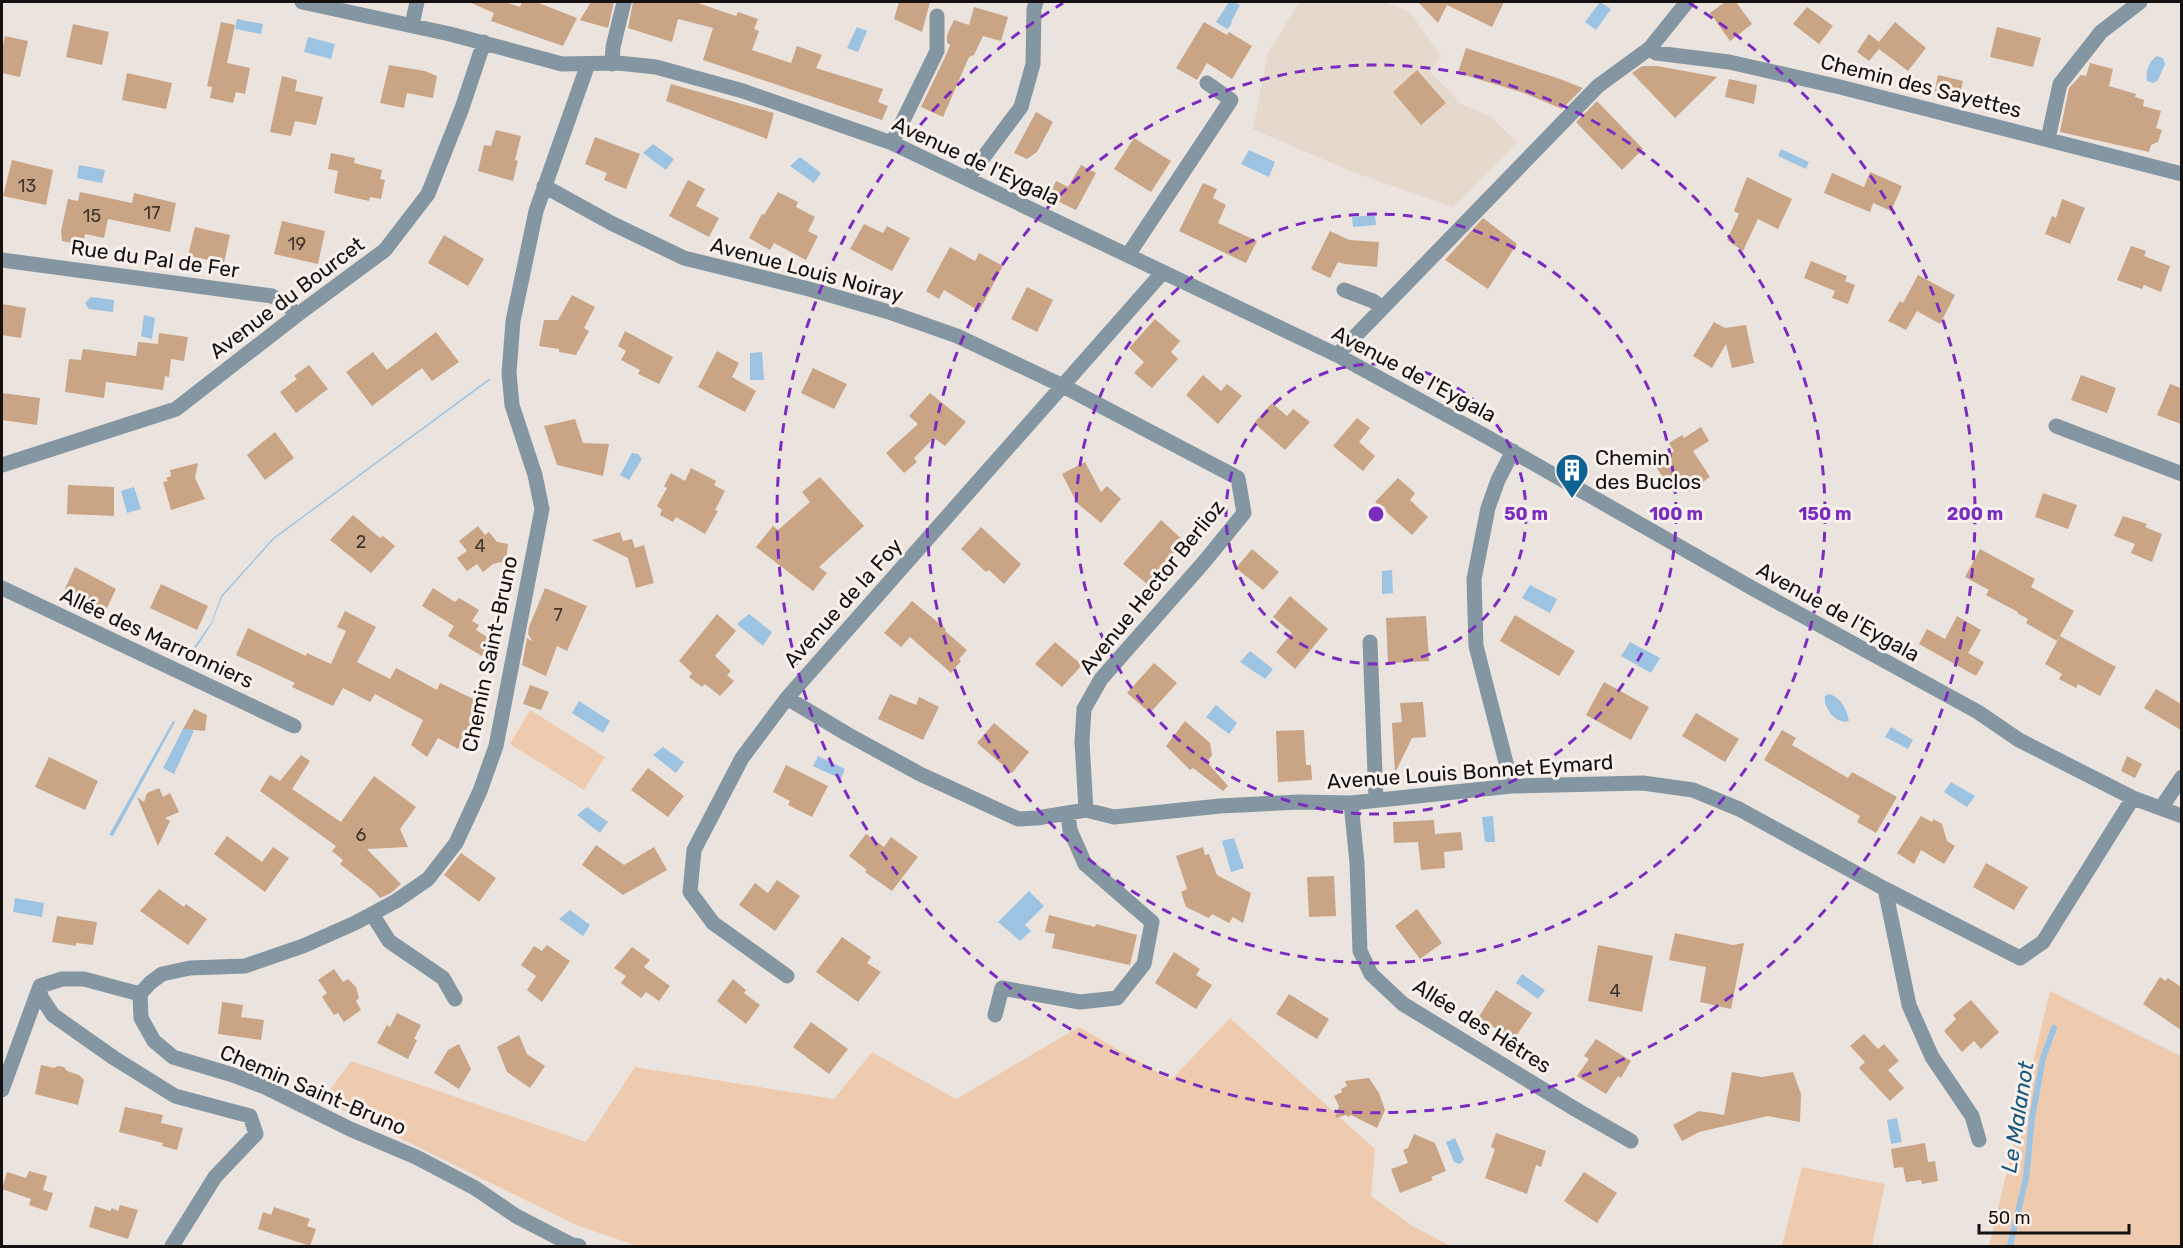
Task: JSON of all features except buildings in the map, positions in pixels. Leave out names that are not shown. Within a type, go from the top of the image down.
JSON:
[{"type":"street","name":"Avenue de l'Eygala","points":[[302,2],[484,42],[562,64],[656,67],[743,91],[892,143],[1337,355],[1513,451],[1752,588],[1977,712],[2019,740],[2133,798],[2181,816]]},
{"type":"street","points":[[412,25],[417,2]]},
{"type":"street","points":[[612,64],[613,47],[624,2]]},
{"type":"street","points":[[968,178],[1021,107],[1033,64],[1036,2]]},
{"type":"street","points":[[1337,355],[1598,86],[1650,48],[1687,2]]},
{"type":"street","points":[[2048,139],[2060,84],[2100,32],[2140,2]]},
{"type":"street","points":[[892,143],[937,51],[937,16]]},
{"type":"street","name":"Avenue du Bourcet","points":[[2,465],[176,408],[385,250],[428,194],[462,108],[484,42]]},
{"type":"street","name":"Chemin des Sayettes","points":[[1650,48],[1656,53],[1729,62],[1829,85],[2181,174]]},
{"type":"street","name":"Chemin Saint-Bruno","points":[[579,1246],[572,1245],[516,1216],[475,1188],[416,1157],[350,1130],[265,1088],[233,1075],[173,1057],[154,1041],[141,1018],[140,994],[162,974],[190,968],[245,966],[303,946],[372,914],[428,879],[456,843],[480,791],[496,746],[542,509],[535,475],[512,405],[510,373],[513,321],[536,211],[588,64]]},
{"type":"street","points":[[1128,255],[1231,100],[1207,83]]},
{"type":"street","name":"Avenue Louis Noiray","points":[[544,186],[611,223],[684,258],[889,312],[957,336],[1063,386]]},
{"type":"street","name":"Rue du Pal de Fer","points":[[2,260],[272,296],[285,303],[297,315]]},
{"type":"street","name":"Avenue de la Foy","points":[[787,976],[713,923],[690,892],[694,849],[742,758],[787,698],[1163,272]]},
{"type":"street","points":[[1344,291],[1373,301],[1382,308]]},
{"type":"street","name":"Avenue Hector Berlioz","points":[[1063,386],[1239,478],[1244,513],[1101,679],[1084,709],[1082,742],[1086,810]]},
{"type":"street","points":[[2056,426],[2181,474]]},
{"type":"street","points":[[1512,786],[1476,646],[1474,579],[1488,508],[1498,480],[1513,451]]},
{"type":"street","name":"Allée des Marronniers","points":[[2,588],[294,726]]},
{"type":"street","points":[[1370,642],[1376,800]]},
{"type":"street","name":"Avenue Louis Bonnet Eymard","points":[[787,698],[920,774],[1018,819],[1086,810],[1114,817],[1220,806],[1299,802],[1352,803],[1512,786],[1644,783],[1693,790],[1739,809],[1885,889],[2020,958],[2043,942],[2133,798]]},
{"type":"street","points":[[2161,808],[2181,777]]},
{"type":"street","name":"Allée des Hêtres","points":[[1352,803],[1360,951],[1371,974],[1403,1004],[1631,1141]]},
{"type":"street","points":[[995,1015],[1002,988],[1080,1002],[1117,998],[1144,964],[1152,922],[1085,864],[1070,830],[1068,814]]},
{"type":"street","points":[[1885,889],[1909,1005],[1932,1057],[1972,1116],[1979,1140]]},
{"type":"street","points":[[372,914],[388,941],[443,978],[455,999]]},
{"type":"street","points":[[2,1090],[40,986],[62,978],[84,979],[140,994]]},
{"type":"street","points":[[40,986],[41,997],[53,1015],[165,1090],[175,1096],[250,1116],[256,1134],[215,1177],[172,1246]]},
{"type":"shaded area","points":[[1299,2],[1384,2],[1409,11],[1441,56],[1430,71],[1461,104],[1490,116],[1517,142],[1453,207],[1350,171],[1253,129],[1268,53]]},
{"type":"shaded area","points":[[530,710],[605,757],[584,790],[510,744]]},
{"type":"shaded area","points":[[2050,991],[2181,1056],[2181,1246],[1989,1246]]},
{"type":"shaded area","points":[[1230,1018],[1375,1149],[1371,1196],[1414,1227],[1451,1246],[637,1246],[576,1225],[323,1100],[351,1061],[586,1142],[635,1067],[834,1099],[872,1052],[956,1099],[1079,1027],[1171,1080]]},
{"type":"shaded area","points":[[1802,1167],[1885,1184],[1872,1246],[1782,1246]]},
{"type":"water","points":[[1229,2],[1240,5],[1227,29],[1216,22]]},
{"type":"water","points":[[1600,2],[1611,9],[1596,30],[1585,22]]},
{"type":"water","points":[[237,19],[263,24],[261,34],[235,29]]},
{"type":"water","points":[[857,27],[867,31],[858,52],[847,48]]},
{"type":"water","points":[[308,37],[335,44],[331,59],[304,52]]},
{"type":"water","points":[[2157,56],[2163,58],[2165,64],[2158,80],[2153,83],[2147,81],[2148,67]]},
{"type":"water","points":[[653,144],[674,159],[666,170],[643,153]]},
{"type":"water","points":[[1781,149],[1809,162],[1806,169],[1778,156]]},
{"type":"water","points":[[1249,150],[1275,162],[1269,177],[1241,164]]},
{"type":"water","points":[[800,157],[821,173],[814,183],[790,166]]},
{"type":"water","points":[[79,165],[105,170],[102,183],[77,178]]},
{"type":"water","points":[[1375,215],[1376,225],[1353,227],[1352,217]]},
{"type":"water","points":[[91,297],[114,300],[113,312],[89,309],[85,303]]},
{"type":"water","points":[[144,315],[155,318],[152,339],[141,336]]},
{"type":"water","points":[[762,352],[764,380],[750,380],[750,353]]},
{"type":"water","points":[[490,378],[274,539],[222,597],[211,625],[194,651],[192,650],[211,623],[221,596],[273,538]]},
{"type":"water","points":[[632,453],[638,454],[642,459],[629,480],[620,475]]},
{"type":"water","points":[[134,487],[141,509],[127,513],[121,491]]},
{"type":"water","points":[[1392,570],[1393,593],[1382,594],[1382,571]]},
{"type":"water","points":[[1530,585],[1557,599],[1550,613],[1522,598]]},
{"type":"water","points":[[749,614],[772,632],[763,646],[737,624]]},
{"type":"water","points":[[1630,642],[1660,658],[1651,673],[1621,656]]},
{"type":"water","points":[[1250,651],[1273,669],[1265,679],[1240,662]]},
{"type":"water","points":[[1829,694],[1843,704],[1849,721],[1844,722],[1835,718],[1828,710],[1825,696]]},
{"type":"water","points":[[579,701],[610,721],[603,733],[572,713]]},
{"type":"water","points":[[1216,705],[1237,723],[1229,734],[1206,717]]},
{"type":"water","points":[[173,721],[175,722],[113,836],[109,835]]},
{"type":"water","points":[[184,727],[194,731],[174,774],[163,768]]},
{"type":"water","points":[[1891,727],[1913,740],[1908,749],[1885,737]]},
{"type":"water","points":[[663,747],[684,762],[676,773],[653,755]]},
{"type":"water","points":[[818,756],[845,769],[841,779],[813,766]]},
{"type":"water","points":[[1951,782],[1975,796],[1967,807],[1944,792]]},
{"type":"water","points":[[587,807],[608,822],[600,833],[577,815]]},
{"type":"water","points":[[1493,816],[1495,842],[1485,842],[1482,817]]},
{"type":"water","points":[[1234,838],[1244,868],[1231,872],[1222,841]]},
{"type":"water","points":[[1029,891],[1044,906],[1025,925],[1031,931],[1020,941],[998,922]]},
{"type":"water","points":[[15,898],[44,903],[42,917],[13,912]]},
{"type":"water","points":[[570,910],[590,925],[583,936],[559,919]]},
{"type":"water","points":[[1522,974],[1545,990],[1538,999],[1516,983]]},
{"type":"water","points":[[1897,1118],[1902,1142],[1891,1144],[1887,1120]]},
{"type":"water","points":[[1455,1138],[1464,1159],[1460,1164],[1454,1162],[1446,1142]]},
{"type":"waterway","name":"Le Malanot","points":[[2010,1246],[2026,1178],[2032,1118],[2043,1058],[2054,1028]]},
{"type":"place","name":"Chemin des Buclos","points":[[1572,499]]}]
